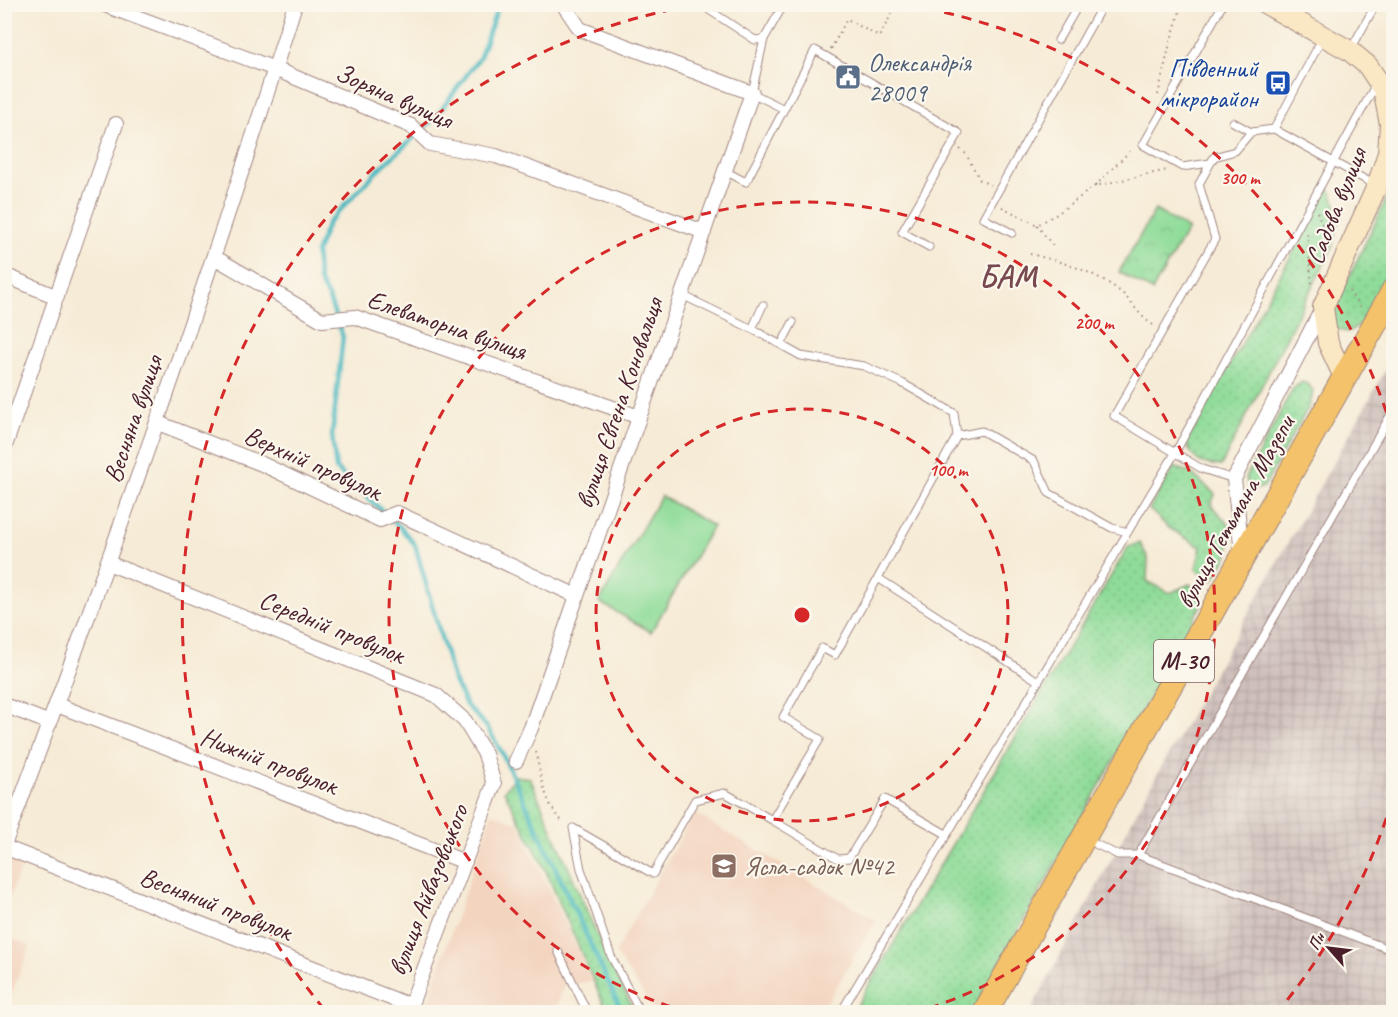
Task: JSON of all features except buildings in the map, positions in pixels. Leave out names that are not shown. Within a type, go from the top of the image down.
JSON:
[{"type":"highway","name":"вулиця Гетьмана Мазепи","points":[[985,1012],[1394,290]]},
{"type":"street","name":"Зоряна вулиця","points":[[102,4],[275,69],[411,126],[430,144],[496,156],[704,232]]},
{"type":"street","name":"Весняна вулиця","points":[[4,846],[158,423],[295,4]]},
{"type":"street","points":[[563,4],[580,29],[752,93]]},
{"type":"street","name":"Садова вулиця","points":[[1266,4],[1350,51],[1368,66],[1383,89],[1390,124],[1388,153],[1377,186],[1323,308]]},
{"type":"street","name":"вулиця Євгена Коновальця","points":[[516,761],[531,728],[752,93]]},
{"type":"street","points":[[4,449],[116,124]]},
{"type":"street","name":"Елеваторна вулиця","points":[[214,257],[322,320],[356,317],[639,417]]},
{"type":"street","points":[[4,275],[57,297]]},
{"type":"street","points":[[1323,308],[1328,343],[1344,377]]},
{"type":"street","points":[[1242,558],[1234,479],[1323,308]]},
{"type":"street","name":"Верхній провулок","points":[[158,423],[262,464],[380,520],[397,513],[577,596]]},
{"type":"street","name":"Середній провулок","points":[[108,563],[436,695],[465,721],[485,754],[494,784]]},
{"type":"street","points":[[4,705],[50,723]]},
{"type":"street","name":"Нижній провулок","points":[[57,705],[465,862]]},
{"type":"street","name":"вулиця Айвазовського","points":[[409,1009],[494,784]]},
{"type":"street","name":"Весняний провулок","points":[[4,846],[409,1009]]},
{"type":"lane","points":[[700,4],[755,40],[764,39]]},
{"type":"lane","points":[[784,4],[764,39],[752,93],[784,109]]},
{"type":"lane","points":[[1058,40],[1079,4]]},
{"type":"lane","points":[[1012,233],[983,218],[1103,4]]},
{"type":"lane","points":[[1210,163],[1182,167],[1143,145],[1223,4]]},
{"type":"lane","points":[[1350,51],[1376,4]]},
{"type":"lane","points":[[1274,129],[1323,36]]},
{"type":"lane","points":[[725,171],[746,182],[815,50],[959,133],[902,232],[928,247]]},
{"type":"lane","points":[[841,1012],[1175,453],[1379,80]]},
{"type":"lane","points":[[1233,122],[1251,132],[1274,129],[1377,186]]},
{"type":"lane","points":[[1234,479],[1202,469],[1114,416],[1215,239],[1198,184],[1214,157],[1235,151],[1251,132]]},
{"type":"lane","points":[[682,295],[801,356],[864,366],[902,383],[954,413],[957,436],[835,655],[822,648],[783,717],[820,739],[772,820]]},
{"type":"lane","points":[[752,329],[763,305]]},
{"type":"lane","points":[[781,345],[793,322]]},
{"type":"lane","points":[[1138,855],[1394,409]]},
{"type":"lane","points":[[957,436],[982,431],[1034,461],[1049,493],[1112,528],[1128,532]]},
{"type":"lane","points":[[878,578],[1038,681]]},
{"type":"lane","points":[[573,828],[653,874],[695,800],[725,793],[838,859],[849,858],[885,798],[946,834]]},
{"type":"lane","points":[[573,828],[581,869],[611,956],[640,1012]]},
{"type":"lane","points":[[1083,839],[1118,855],[1138,855],[1394,951]]},
{"type":"lane","points":[[558,951],[587,1012]]},
{"type":"path","points":[[826,56],[847,19],[879,37],[897,4]]},
{"type":"path","points":[[1157,121],[1155,108],[1170,43],[1181,8],[1179,4]]},
{"type":"path","points":[[1037,225],[1057,214],[1095,186],[1139,143],[1143,145]]},
{"type":"path","points":[[953,144],[966,154],[980,180],[998,190]]},
{"type":"path","points":[[1095,186],[1182,167]]},
{"type":"path","points":[[992,201],[1037,225],[1053,246]]},
{"type":"path","points":[[1316,211],[1332,248]]},
{"type":"path","points":[[1308,228],[1312,285]]},
{"type":"path","points":[[1030,254],[1103,278],[1124,294],[1145,320],[1163,330]]},
{"type":"path","points":[[1346,286],[1361,308]]},
{"type":"path","points":[[531,728],[541,780],[558,819],[573,828]]},
{"type":"shaded area","points":[[1393,357],[1393,1012],[1030,1012],[1149,789]]},
{"type":"shaded area","points":[[492,813],[518,823],[592,981],[565,985],[554,1012],[424,1012]]},
{"type":"shaded area","name":"Ясла-садок №42","points":[[694,813],[876,920],[821,1012],[656,1012],[615,953]]},
{"type":"shaded area","points":[[5,854],[23,862],[5,909]]},
{"type":"shaded area","points":[[5,936],[30,946],[5,1011]]},
{"type":"green space","points":[[1393,185],[1393,267],[1361,325],[1347,332],[1336,329],[1331,315]]},
{"type":"green space","points":[[1329,188],[1341,216],[1332,248],[1221,466],[1199,461],[1192,455],[1186,443]]},
{"type":"green space","points":[[1155,210],[1188,229],[1152,291],[1119,272]]},
{"type":"green space","points":[[1302,382],[1309,385],[1313,391],[1310,404],[1264,487],[1256,489],[1248,485],[1246,477],[1293,388]]},
{"type":"green space","points":[[1174,467],[1191,473],[1215,494],[1211,505],[1231,527],[1228,555],[1213,581],[1196,569],[1201,547],[1169,528],[1149,509]]},
{"type":"green space","points":[[661,496],[713,526],[651,632],[599,602]]},
{"type":"green space","points":[[1140,543],[1148,558],[1147,581],[1170,593],[1190,584],[1203,602],[972,1012],[853,1012],[1128,547]]},
{"type":"green space","points":[[516,776],[530,778],[605,953],[635,1012],[607,1012],[544,867],[504,791]]},
{"type":"waterway","points":[[499,4],[480,57],[435,118],[376,172],[328,223],[316,253],[319,281],[329,299],[343,337],[332,435],[336,469],[401,528],[415,545],[453,679],[466,705],[487,727],[503,755],[622,1012]]},
{"type":"place","name":"Олександрія 28009","points":[[848,77]]},
{"type":"place","name":"Південний мікрорайон","points":[[1278,83]]},
{"type":"place","name":"Ясла-садок №42","points":[[724,866]]},
{"type":"district","name":"БАМ","points":[[1008,276]]}]
